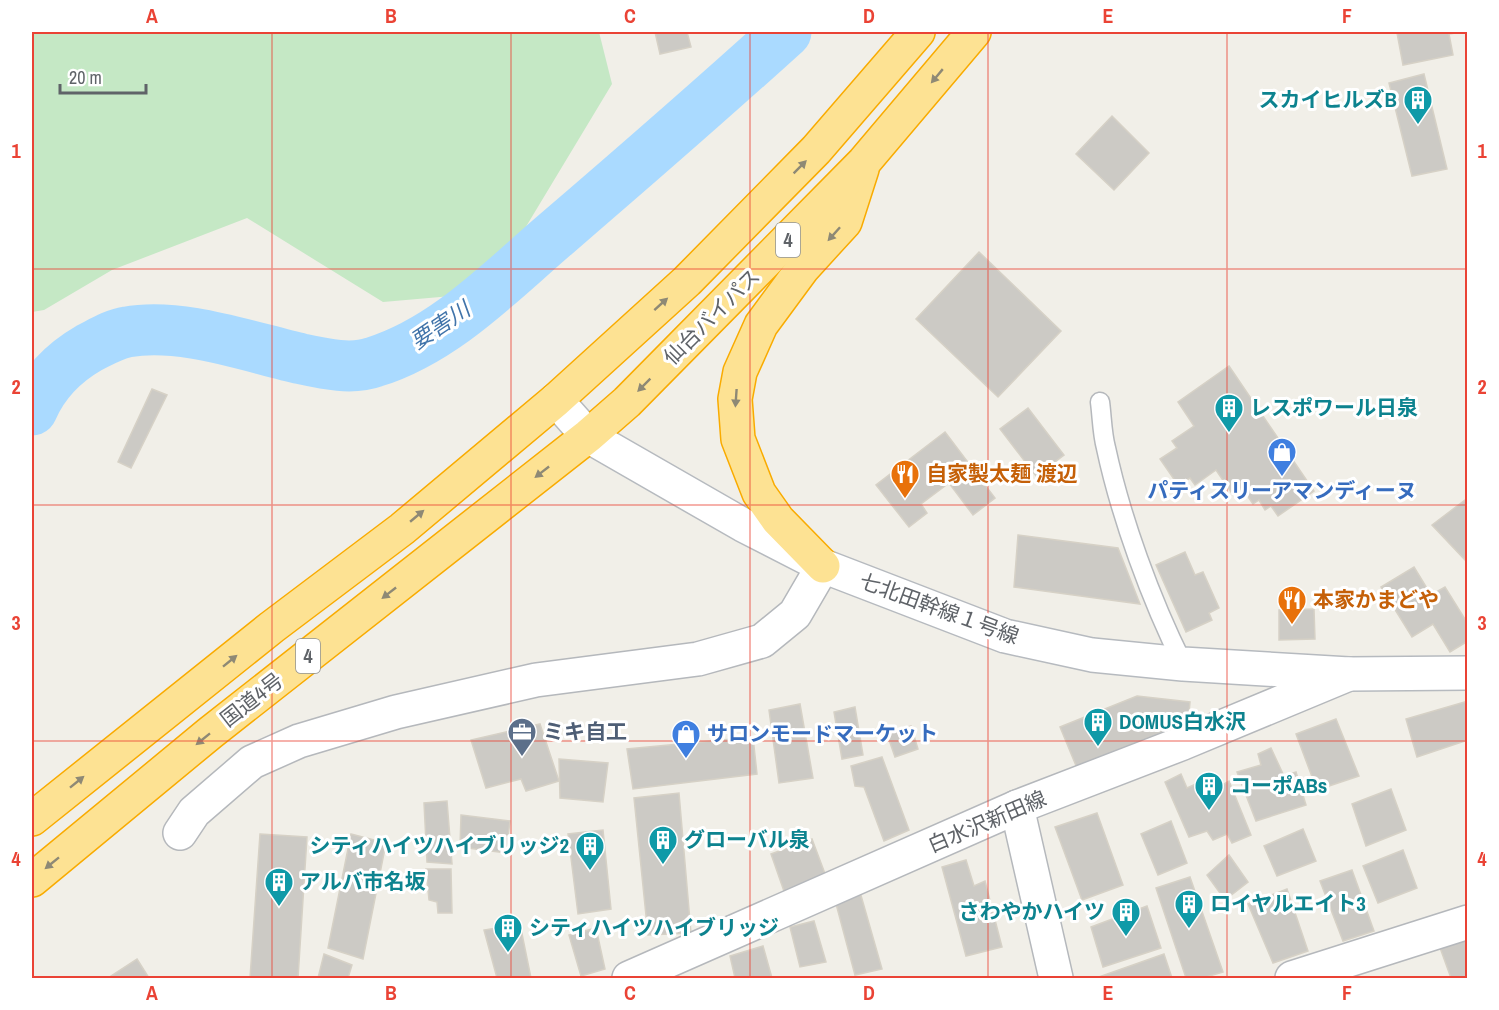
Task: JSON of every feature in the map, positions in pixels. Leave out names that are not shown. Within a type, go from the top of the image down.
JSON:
[{"type":"highway","name":"仙台バイパス","points":[[556,400],[687,281],[816,150],[918,32]]},
{"type":"highway","name":"仙台バイパス","points":[[588,436],[627,402],[864,162],[975,32]]},
{"type":"highway","points":[[823,566],[778,520],[759,493],[738,439],[735,399],[740,372],[761,325],[803,268],[845,222],[864,162]]},
{"type":"highway","name":"4","points":[[32,819],[272,627],[402,529],[556,400]]},
{"type":"highway","name":"国道4号","points":[[32,880],[210,733],[588,436]]},
{"type":"street","name":"七北田幹線１号線","points":[[556,400],[588,436],[743,525],[823,566],[1005,636],[1092,655],[1183,664],[1349,674],[1467,673]]},
{"type":"street","points":[[180,833],[194,812],[252,762],[299,741],[396,712],[536,680],[698,659],[762,642],[795,614],[823,566]]},
{"type":"street","name":"白水沢新田線","points":[[628,978],[1017,807],[1183,743],[1349,674]]},
{"type":"street","points":[[1017,807],[1056,978]]},
{"type":"street","points":[[1292,978],[1467,922]]},
{"type":"lane","points":[[1100,402],[1105,447],[1130,536],[1172,643],[1183,664]]},
{"type":"green space","points":[[32,32],[599,32],[612,84],[486,293],[383,302],[247,218],[112,270],[44,310],[32,312]]},
{"type":"building","points":[[655,32],[687,32],[691,47],[660,54]]},
{"type":"building","points":[[1462,32],[1449,34],[1453,55],[1403,65],[1397,33]]},
{"type":"building","name":"スカイヒルズB","points":[[1424,74],[1447,169],[1412,176],[1389,83]]},
{"type":"building","points":[[1112,116],[1149,153],[1114,190],[1076,154]]},
{"type":"building","points":[[979,252],[1061,331],[998,397],[916,319]]},
{"type":"building","name":"レスポワール日泉","points":[[1229,366],[1314,491],[1278,516],[1271,506],[1265,510],[1259,500],[1253,504],[1242,488],[1233,495],[1216,470],[1195,485],[1190,478],[1178,485],[1160,459],[1177,448],[1172,441],[1194,426],[1178,402]]},
{"type":"building","points":[[152,389],[167,395],[131,468],[118,462]]},
{"type":"building","points":[[1028,408],[1064,455],[1036,476],[1000,429]]},
{"type":"building","points":[[945,432],[995,498],[973,515],[949,483],[921,504],[927,513],[909,527],[876,485]]},
{"type":"building","points":[[1465,500],[1468,504],[1468,563],[1432,525]]},
{"type":"building","points":[[1018,535],[1118,548],[1140,604],[1014,587]]},
{"type":"building","points":[[1185,552],[1195,575],[1203,572],[1219,608],[1209,613],[1212,620],[1186,632],[1156,565]]},
{"type":"building","points":[[1414,567],[1431,595],[1445,587],[1468,624],[1468,641],[1450,652],[1433,624],[1412,637],[1381,587]]},
{"type":"building","points":[[1314,609],[1315,639],[1279,640],[1279,610]]},
{"type":"building","name":"DOMUS白水沢","points":[[1137,696],[1190,702],[1188,724],[1077,768],[1060,727]]},
{"type":"building","points":[[1468,701],[1468,740],[1417,757],[1406,719]]},
{"type":"building","points":[[800,704],[813,778],[779,783],[769,710]]},
{"type":"building","points":[[855,707],[863,755],[842,759],[834,712]]},
{"type":"building","points":[[1336,719],[1359,776],[1317,790],[1296,734]]},
{"type":"building","points":[[540,724],[559,781],[526,791],[521,779],[486,788],[471,740]]},
{"type":"building","points":[[911,726],[918,749],[895,757],[887,734]]},
{"type":"building","points":[[753,737],[757,774],[633,789],[627,749]]},
{"type":"building","points":[[1271,748],[1284,776],[1296,772],[1306,805],[1256,821],[1237,772],[1261,765],[1258,754]]},
{"type":"building","points":[[882,757],[909,830],[884,841],[864,787],[855,786],[851,766]]},
{"type":"building","points":[[559,759],[608,763],[603,802],[560,798]]},
{"type":"building","name":"コーポABs","points":[[1181,774],[1187,788],[1207,779],[1212,791],[1229,781],[1251,835],[1232,843],[1227,834],[1213,840],[1207,831],[1189,837],[1165,782]]},
{"type":"building","points":[[1391,789],[1406,830],[1366,846],[1352,804]]},
{"type":"building","name":"グローバル泉","points":[[679,793],[691,933],[648,935],[634,798]]},
{"type":"building","points":[[447,801],[452,864],[427,862],[424,803]]},
{"type":"building","points":[[1097,813],[1123,885],[1082,900],[1055,827]]},
{"type":"building","points":[[461,815],[510,821],[506,853],[460,847]]},
{"type":"building","points":[[1171,821],[1187,863],[1158,875],[1141,834]]},
{"type":"building","points":[[1303,829],[1316,861],[1277,876],[1264,846]]},
{"type":"building","name":"シティハイツハイブリッジ2","points":[[603,830],[611,909],[578,914],[568,834]]},
{"type":"building","name":"アルバ市名坂","points":[[260,834],[307,837],[298,978],[250,978]]},
{"type":"building","points":[[351,834],[386,843],[363,959],[328,948]]},
{"type":"building","points":[[812,839],[827,879],[785,894],[771,854]]},
{"type":"building","points":[[1403,850],[1417,888],[1378,903],[1363,866]]},
{"type":"building","points":[[1229,855],[1248,882],[1225,900],[1207,875]]},
{"type":"building","points":[[966,860],[974,886],[985,881],[1002,947],[966,956],[942,867]]},
{"type":"building","points":[[426,869],[451,869],[452,913],[438,913],[437,902],[429,900]]},
{"type":"building","points":[[1352,870],[1374,931],[1343,941],[1320,881]]},
{"type":"building","name":"ロイヤルエイト3","points":[[1190,877],[1223,972],[1203,978],[1186,978],[1156,888]]},
{"type":"building","points":[[1287,889],[1308,951],[1273,963],[1248,904]]},
{"type":"building","points":[[860,892],[882,969],[855,975],[835,900]]},
{"type":"building","name":"さわやかハイツ","points":[[1147,906],[1161,948],[1103,967],[1091,927]]},
{"type":"building","points":[[814,921],[826,962],[800,967],[790,927]]},
{"type":"building","name":"シティハイツハイブリッジ","points":[[520,924],[531,978],[497,978],[484,930]]},
{"type":"building","points":[[596,928],[605,969],[581,976],[569,935]]},
{"type":"building","points":[[1468,934],[1468,978],[1451,978],[1439,945]]},
{"type":"building","points":[[763,946],[772,978],[735,978],[730,956]]},
{"type":"building","points":[[324,954],[352,965],[348,978],[318,978]]},
{"type":"building","points":[[1164,954],[1172,978],[1096,978]]},
{"type":"building","points":[[137,959],[149,978],[108,978]]},
{"type":"waterway","name":"要害川","points":[[32,410],[48,382],[71,360],[89,348],[117,334],[127,332],[170,330],[192,333],[320,363],[338,365],[357,366],[400,352],[448,324],[493,289],[786,32]]},
{"type":"place","name":"スカイヒルズB","points":[[1418,126]]},
{"type":"place","name":"レスポワール日泉","points":[[1229,434]]},
{"type":"place","name":"パティスリーアマンディーヌ","points":[[1282,478]]},
{"type":"place","name":"自家製太麺 渡辺","points":[[905,500]]},
{"type":"place","name":"本家かまどや","points":[[1292,626]]},
{"type":"place","name":"DOMUS白水沢","points":[[1098,748]]},
{"type":"place","name":"ミキ自工","points":[[522,758]]},
{"type":"place","name":"サロンモードマーケット","points":[[686,760]]},
{"type":"place","name":"コーポABs","points":[[1209,812]]},
{"type":"place","name":"グローバル泉","points":[[663,866]]},
{"type":"place","name":"シティハイツハイブリッジ2","points":[[590,872]]},
{"type":"place","name":"アルバ市名坂","points":[[279,908]]},
{"type":"place","name":"ロイヤルエイト3","points":[[1189,930]]},
{"type":"place","name":"さわやかハイツ","points":[[1126,938]]},
{"type":"place","name":"シティハイツハイブリッジ","points":[[508,954]]}]
